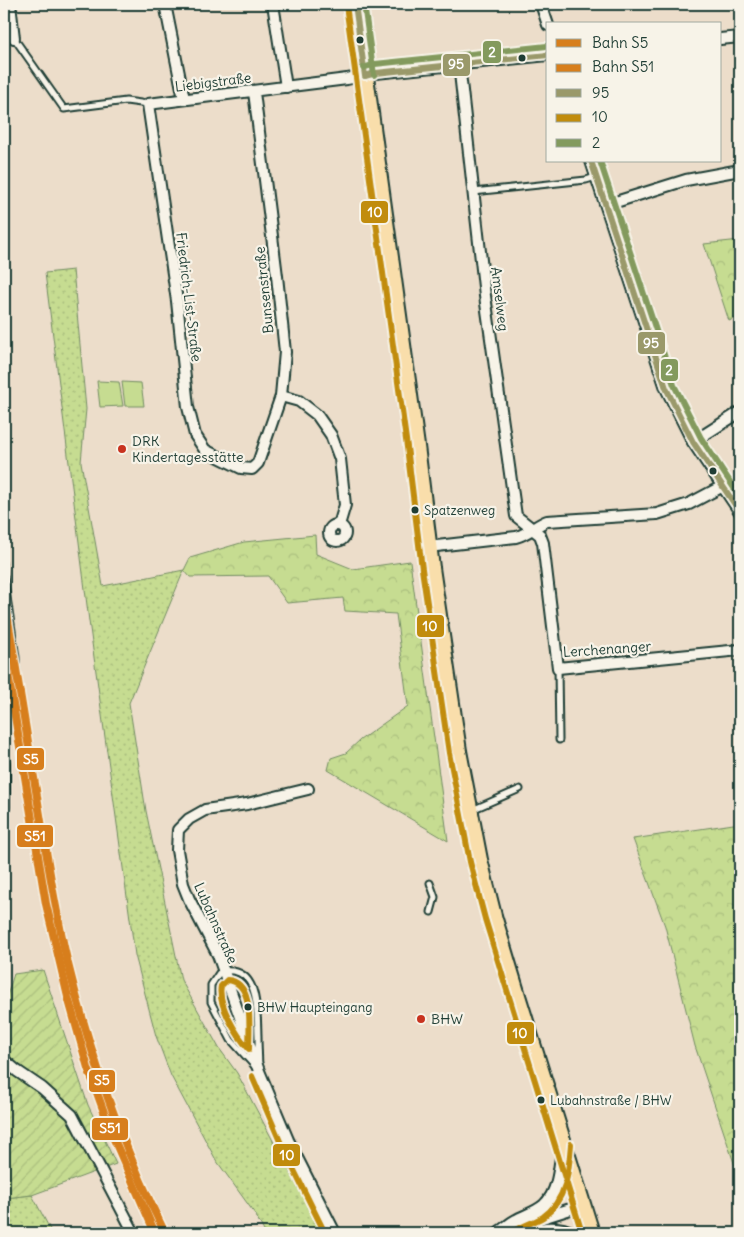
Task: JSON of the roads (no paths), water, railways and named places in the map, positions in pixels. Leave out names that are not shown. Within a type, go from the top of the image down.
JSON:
[{"type":"main road","points":[[355,4],[416,446],[428,547],[458,751],[479,860],[493,916],[591,1233]]},
{"type":"street","points":[[10,4],[14,38]]},
{"type":"street","points":[[165,4],[184,99]]},
{"type":"street","points":[[273,4],[286,87]]},
{"type":"street","points":[[542,4],[547,22]]},
{"type":"street","points":[[722,39],[740,37]]},
{"type":"street","name":"Liebigstraße","points":[[148,104],[254,92],[376,73],[546,55]]},
{"type":"street","name":"Amselweg","points":[[459,64],[485,296],[516,516],[532,528]]},
{"type":"street","name":"Bunsenstraße","points":[[241,468],[252,469],[258,462],[281,396],[285,352],[254,92]]},
{"type":"street","name":"Friedrich-List-Straße","points":[[148,104],[177,300],[188,407],[195,435],[205,450],[241,468]]},
{"type":"street","points":[[591,162],[666,388],[693,442],[740,512]]},
{"type":"street","points":[[606,205],[686,180],[740,170]]},
{"type":"street","points":[[281,396],[300,401],[317,415],[331,436],[340,459],[344,505],[339,525]]},
{"type":"street","points":[[693,442],[740,412]]},
{"type":"street","points":[[428,547],[516,537],[547,521],[657,514],[689,504],[723,486]]},
{"type":"street","name":"Lerchenanger","points":[[532,528],[540,535],[543,543],[558,668],[740,650]]},
{"type":"street","points":[[4,762],[4,807]]},
{"type":"street","name":"Lubahnstraße","points":[[308,789],[247,804],[205,810],[189,819],[178,830],[177,850],[183,884],[218,955],[260,1071],[288,1140],[335,1233]]},
{"type":"street","points":[[4,1060],[42,1088],[72,1115],[134,1233]]},
{"type":"street","points":[[497,1232],[545,1204],[553,1193],[558,1179],[562,1143]]},
{"type":"street","points":[[497,1232],[582,1205]]},
{"type":"street","points":[[520,1233],[555,1228],[572,1233]]},
{"type":"street","points":[[497,1232],[514,1233]]},
{"type":"lane","name":"Liebigstraße","points":[[14,38],[64,109],[126,101],[148,104]]},
{"type":"lane","points":[[474,192],[586,180],[596,177]]},
{"type":"lane","points":[[558,668],[559,740]]},
{"type":"lane","points":[[470,811],[520,790]]},
{"type":"lane","points":[[430,883],[435,898],[431,912]]},
{"type":"lane","points":[[224,971],[244,975],[254,993],[257,1005],[260,1071],[231,1040],[211,1002],[211,985],[219,974],[224,971]]},
{"type":"railway","points":[[4,557],[19,657],[26,781]]},
{"type":"rail line","name":"S5","points":[[4,596],[49,869],[67,960],[108,1100],[149,1200],[165,1233]]},
{"type":"rail line","name":"S51","points":[[4,650],[46,904],[68,997],[88,1068],[113,1137],[155,1233]]},
{"type":"place","name":"DRK Kindertagesstätte","points":[[122,449]]},
{"type":"place","name":"Spatzenweg","points":[[415,510]]},
{"type":"place","name":"BHW Haupteingang","points":[[248,1007]]},
{"type":"place","name":"BHW","points":[[421,1019]]},
{"type":"place","name":"Lubahnstraße / BHW","points":[[541,1100]]}]
